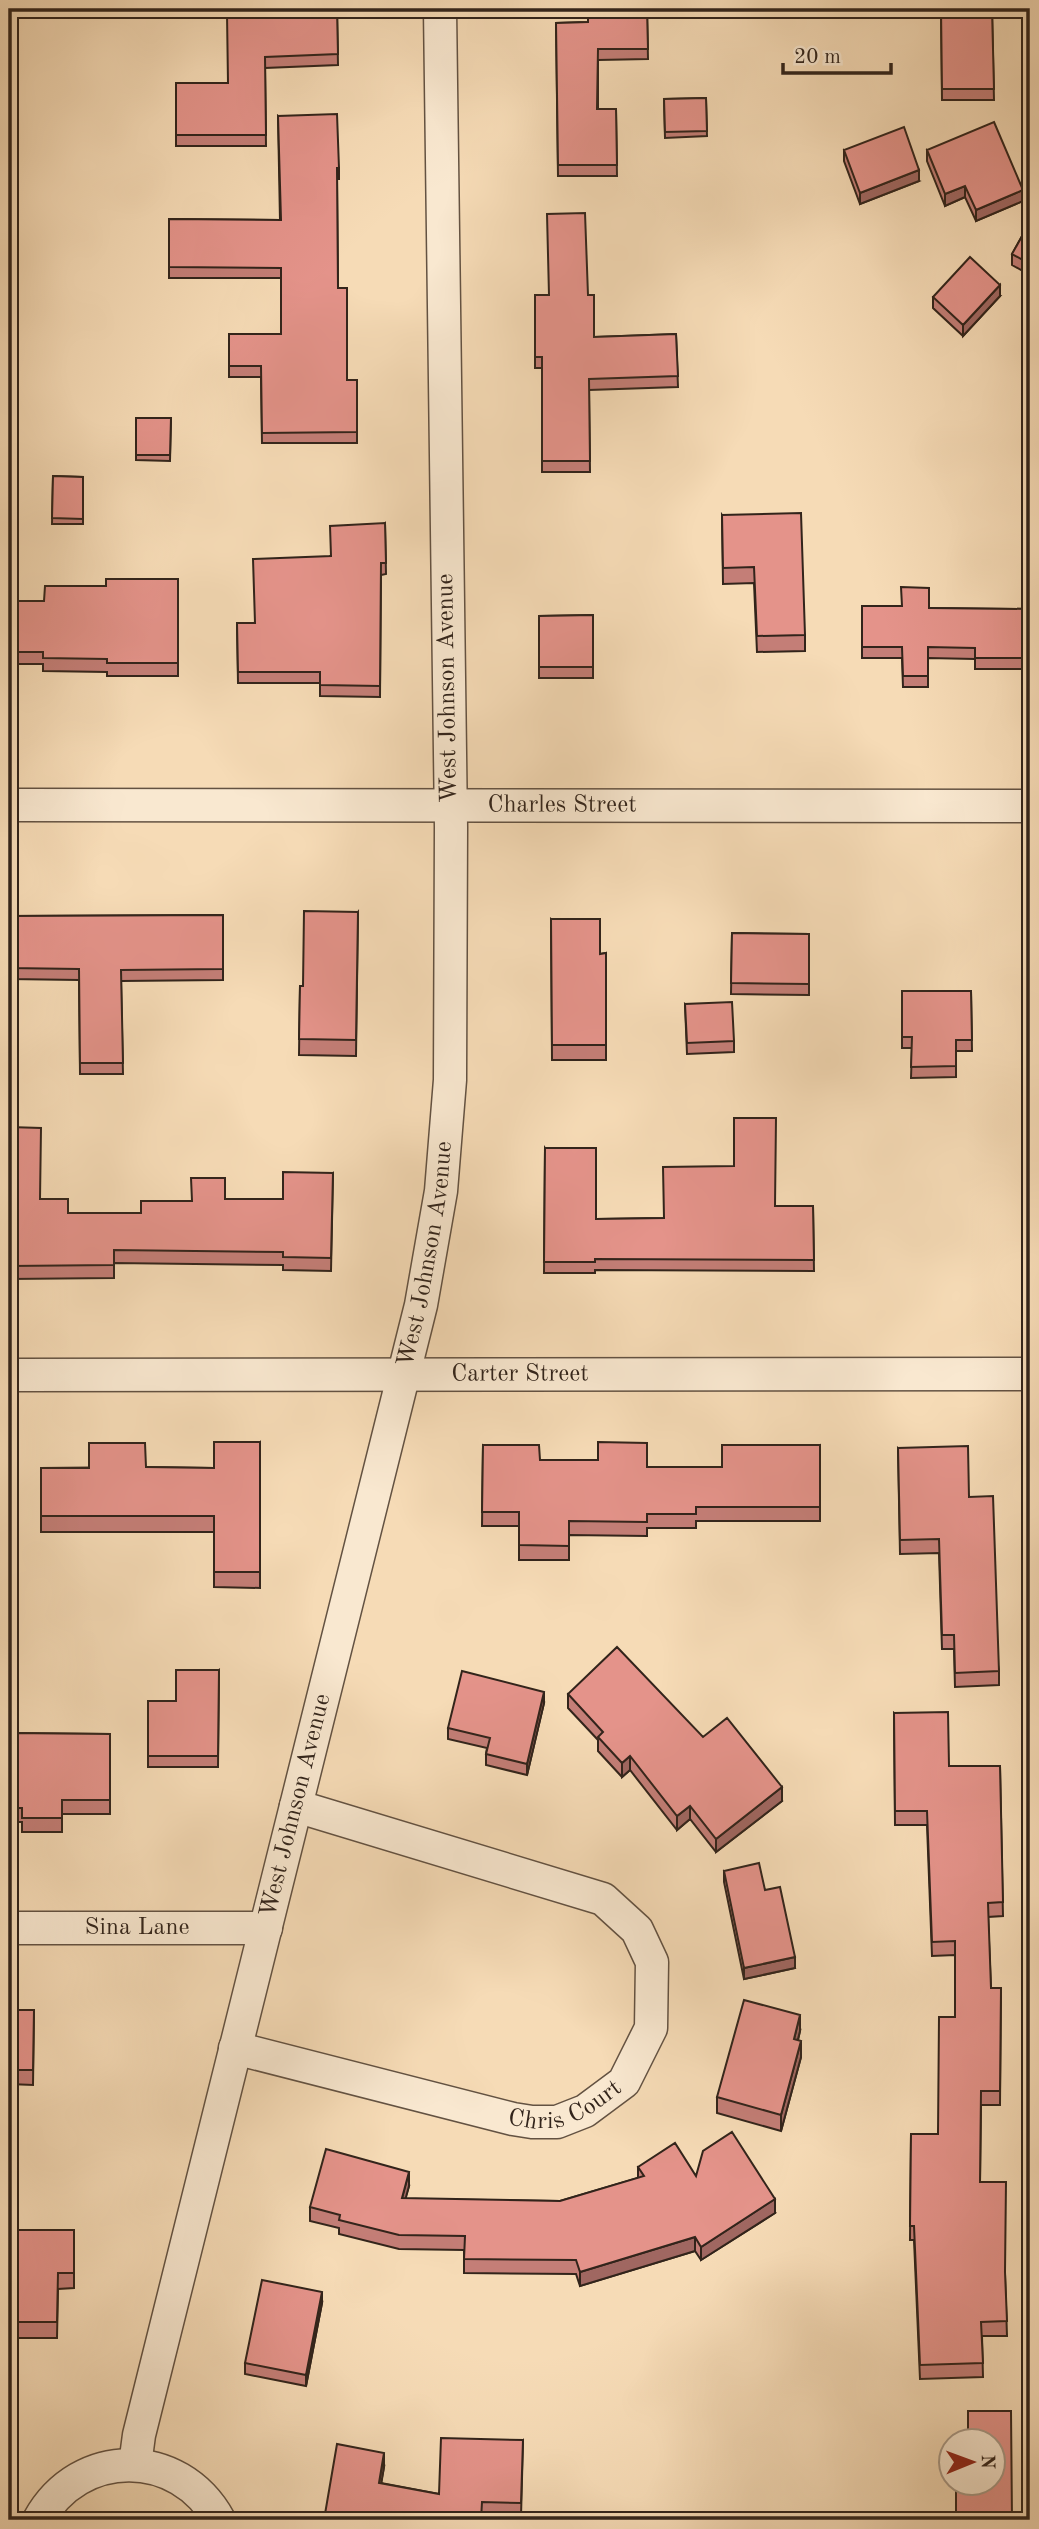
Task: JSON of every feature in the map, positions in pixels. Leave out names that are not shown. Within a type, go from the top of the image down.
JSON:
[{"type":"street","name":"West Johnson Avenue","points":[[135,2465],[139,2435],[421,1305],[441,1191],[449,1094],[450,806],[440,9]]},
{"type":"street","name":"Charles Street","points":[[9,806],[1030,806]]},
{"type":"street","name":"Carter Street","points":[[9,1376],[404,1373],[1030,1374]]},
{"type":"street","name":"Chris Court","points":[[236,2048],[513,2119],[557,2122],[584,2111],[624,2082],[651,2028],[652,1962],[637,1930],[603,1899],[296,1806]]},
{"type":"street","name":"Sina Lane","points":[[9,1928],[266,1928]]},
{"type":"street","points":[[39,2520],[58,2493],[75,2480],[114,2465],[135,2465],[168,2473],[197,2491],[219,2520]]},
{"type":"building","points":[[296,9],[337,9],[338,54],[265,57],[266,135],[176,135],[176,83],[228,83],[227,14],[296,14]]},
{"type":"building","points":[[588,9],[647,9],[648,49],[598,49],[597,109],[616,109],[617,165],[558,165],[556,23],[588,22]]},
{"type":"building","points":[[941,9],[992,9],[994,89],[942,89]]},
{"type":"building","points":[[706,98],[707,131],[665,132],[664,99]]},
{"type":"building","points":[[337,114],[338,288],[347,288],[347,380],[357,380],[357,432],[262,433],[261,366],[229,366],[229,334],[281,334],[281,268],[169,267],[169,219],[281,220],[278,116]]},
{"type":"building","points":[[994,122],[1023,190],[976,210],[965,186],[945,194],[927,150]]},
{"type":"building","points":[[904,127],[919,170],[860,193],[844,150]]},
{"type":"building","points":[[585,213],[588,295],[594,295],[594,337],[676,334],[678,376],[589,379],[590,461],[542,461],[542,357],[535,357],[535,295],[549,295],[547,214]]},
{"type":"building","points":[[1030,222],[1030,264],[1012,254]]},
{"type":"building","points":[[970,257],[1000,285],[963,325],[933,297]]},
{"type":"building","points":[[136,418],[171,418],[170,455],[136,455]]},
{"type":"building","points":[[53,476],[83,477],[83,519],[52,518]]},
{"type":"building","points":[[801,513],[805,635],[757,636],[754,567],[723,568],[722,515]]},
{"type":"building","points":[[385,523],[386,563],[381,563],[380,686],[320,685],[320,672],[238,672],[237,623],[255,623],[253,559],[331,556],[330,526]]},
{"type":"building","points":[[106,579],[178,579],[178,663],[107,663],[107,659],[43,658],[43,652],[9,652],[9,601],[44,601],[45,586],[106,586]]},
{"type":"building","points":[[901,587],[929,588],[929,608],[1030,609],[1030,658],[975,658],[975,648],[928,647],[928,676],[903,676],[902,647],[862,647],[862,606],[902,606]]},
{"type":"building","points":[[593,615],[593,667],[539,667],[539,616]]},
{"type":"building","points":[[304,911],[358,912],[356,1040],[299,1039]]},
{"type":"building","points":[[223,915],[223,969],[121,970],[123,1063],[80,1063],[79,969],[9,968],[9,916]]},
{"type":"building","points":[[551,919],[600,919],[600,954],[606,953],[606,1045],[552,1045]]},
{"type":"building","points":[[732,933],[809,934],[809,984],[731,983]]},
{"type":"building","points":[[902,991],[971,991],[972,1040],[956,1040],[956,1066],[911,1067],[912,1037],[902,1037]]},
{"type":"building","points":[[732,1002],[734,1041],[687,1043],[685,1004]]},
{"type":"building","points":[[734,1118],[776,1118],[775,1206],[813,1206],[814,1260],[595,1259],[595,1262],[544,1262],[545,1148],[596,1148],[596,1219],[664,1218],[663,1167],[734,1166]]},
{"type":"building","points":[[9,1127],[41,1128],[40,1199],[68,1199],[68,1213],[141,1213],[141,1201],[192,1201],[191,1178],[225,1178],[225,1199],[283,1199],[283,1172],[333,1173],[331,1258],[283,1257],[283,1252],[114,1250],[114,1265],[9,1266]]},
{"type":"building","points":[[214,1442],[260,1442],[260,1572],[214,1572],[214,1516],[41,1516],[41,1468],[89,1468],[89,1443],[145,1443],[146,1467],[214,1468]]},
{"type":"building","points":[[598,1442],[647,1443],[647,1467],[722,1467],[722,1445],[820,1445],[820,1507],[696,1507],[696,1514],[647,1514],[647,1522],[569,1521],[569,1546],[519,1545],[519,1512],[482,1512],[483,1445],[539,1445],[540,1460],[598,1460]]},
{"type":"building","points":[[968,1446],[969,1497],[993,1496],[999,1671],[955,1673],[954,1635],[942,1635],[939,1539],[900,1540],[898,1448]]},
{"type":"building","points":[[617,1647],[703,1737],[727,1718],[782,1787],[716,1839],[690,1806],[677,1816],[630,1756],[622,1763],[598,1737],[603,1732],[568,1694]]},
{"type":"building","points":[[176,1670],[219,1670],[218,1756],[148,1756],[148,1701],[176,1701]]},
{"type":"building","points":[[462,1671],[544,1692],[527,1764],[486,1754],[490,1738],[448,1728]]},
{"type":"building","points":[[948,1712],[949,1766],[1000,1766],[1003,1902],[988,1903],[991,1988],[1001,1988],[1000,2091],[981,2091],[980,2182],[1006,2182],[1007,2321],[981,2322],[983,2363],[920,2365],[914,2226],[910,2226],[911,2134],[938,2134],[939,2017],[955,2017],[955,1941],[932,1942],[927,1811],[895,1811],[894,1713]]},
{"type":"building","points":[[9,1733],[110,1734],[110,1800],[62,1800],[62,1818],[22,1818],[22,1808],[9,1808]]},
{"type":"building","points":[[759,1863],[765,1890],[780,1887],[795,1957],[744,1968],[724,1871]]},
{"type":"building","points":[[744,2000],[800,2015],[794,2039],[801,2041],[781,2115],[717,2097]]},
{"type":"building","points":[[9,2010],[34,2010],[33,2070],[9,2070]]},
{"type":"building","points":[[732,2132],[775,2199],[701,2247],[695,2237],[580,2272],[576,2260],[464,2259],[465,2236],[399,2235],[339,2220],[340,2215],[310,2207],[326,2149],[409,2172],[402,2198],[560,2201],[644,2176],[638,2167],[675,2143],[696,2176],[703,2151]]},
{"type":"building","points":[[9,2230],[74,2230],[74,2273],[58,2273],[57,2322],[9,2322]]},
{"type":"building","points":[[262,2280],[322,2292],[306,2375],[245,2363]]},
{"type":"building","points":[[968,2411],[1011,2411],[1012,2520],[956,2520],[956,2498],[1007,2498],[1007,2428],[968,2428]]},
{"type":"building","points":[[441,2438],[523,2440],[521,2503],[482,2502],[481,2520],[362,2520],[325,2514],[337,2444],[384,2453],[379,2483],[439,2494]]},
{"type":"building","points":[[547,2516],[618,2517],[618,2520],[547,2520]]}]
